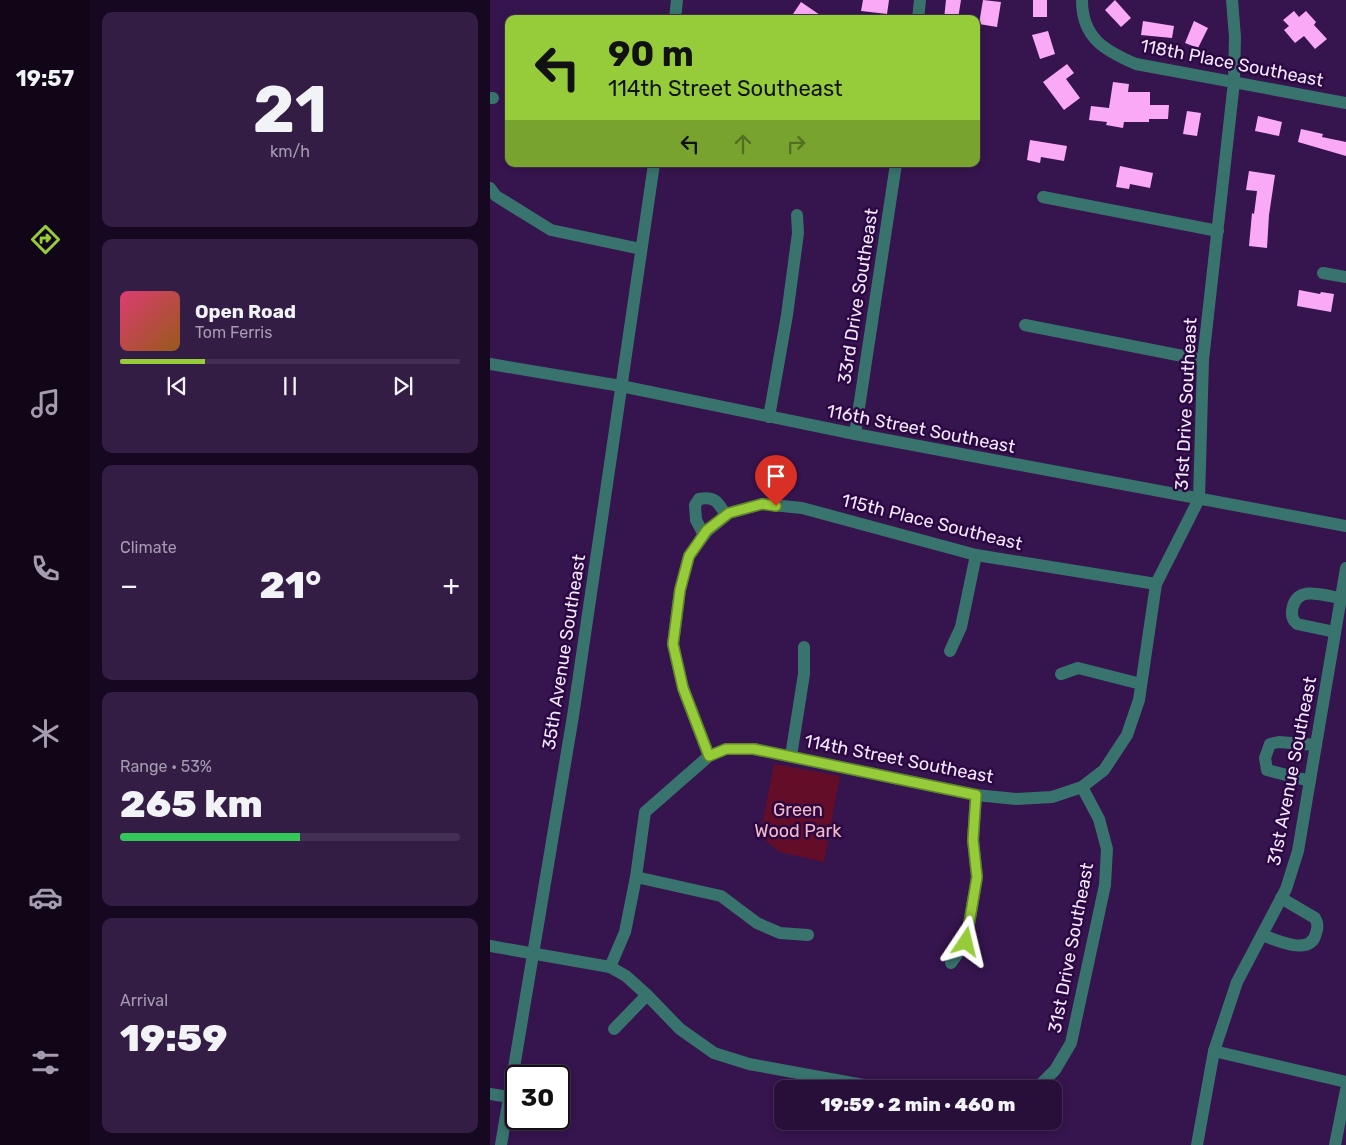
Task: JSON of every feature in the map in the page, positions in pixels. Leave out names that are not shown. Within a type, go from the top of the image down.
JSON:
[{"type":"street","points":[[675,15],[677,0]]},
{"type":"street","points":[[918,15],[920,0]]},
{"type":"street","name":"118th Place Southeast","points":[[1082,0],[1082,10],[1090,34],[1109,52],[1136,64],[1346,102]]},
{"type":"street","name":"31st Drive Southeast","points":[[1045,1080],[1055,1070],[1072,1043],[1105,885],[1107,849],[1099,819],[1082,788],[1104,770],[1127,735],[1139,700],[1156,584],[1199,499],[1203,360],[1234,82],[1235,37],[1232,0]]},
{"type":"street","name":"35th Avenue Southeast","points":[[515,1065],[573,716],[654,167]]},
{"type":"street","name":"33rd Drive Southeast","points":[[855,434],[896,167]]},
{"type":"street","points":[[490,188],[496,196],[550,230],[641,249]]},
{"type":"street","points":[[1043,196],[1218,231]]},
{"type":"street","points":[[769,417],[784,340],[798,233],[797,215]]},
{"type":"street","points":[[1323,273],[1346,278]]},
{"type":"street","points":[[1025,325],[1203,360]]},
{"type":"street","name":"116th Street Southeast","points":[[490,364],[621,386],[855,434],[1346,526]]},
{"type":"street","points":[[706,533],[696,520],[694,504],[699,499],[708,497],[716,500],[726,516]]},
{"type":"street","name":"115th Place Southeast","points":[[709,756],[683,688],[673,644],[680,590],[689,556],[706,533],[726,516],[762,504],[802,508],[976,555],[1156,584]]},
{"type":"street","points":[[950,651],[961,627],[976,555]]},
{"type":"street","name":"31st Avenue Southeast","points":[[1197,1145],[1214,1051],[1237,982],[1281,898],[1298,851],[1346,568]]},
{"type":"street","points":[[1335,632],[1297,624],[1292,619],[1292,609],[1297,597],[1303,593],[1341,598]]},
{"type":"street","points":[[790,756],[804,674],[804,647]]},
{"type":"street","points":[[1061,674],[1078,668],[1141,684]]},
{"type":"street","points":[[1310,781],[1267,770],[1265,758],[1270,744],[1279,742],[1316,745]]},
{"type":"street","name":"114th Street Southeast","points":[[709,756],[726,749],[754,749],[976,795],[1016,799],[1052,797],[1082,788]]},
{"type":"street","points":[[610,966],[625,932],[636,877],[645,812],[709,756]]},
{"type":"street","points":[[951,963],[966,942],[977,877],[973,840],[976,795]]},
{"type":"street","points":[[636,877],[721,896],[757,923],[780,933],[808,935]]},
{"type":"street","points":[[1262,935],[1286,944],[1302,946],[1311,944],[1314,940],[1317,928],[1316,918],[1281,898]]},
{"type":"street","points":[[490,946],[610,966],[626,976],[680,1029],[714,1053],[749,1064],[837,1080]]},
{"type":"street","points":[[614,1029],[647,995]]},
{"type":"street","points":[[1214,1051],[1346,1082]]},
{"type":"street","points":[[1336,1145],[1346,1090]]},
{"type":"street","points":[[490,1094],[505,1096]]},
{"type":"street","name":"35th Avenue Southeast","points":[[501,1145],[505,1121]]},
{"type":"green space","name":"Green Wood Park","points":[[774,764],[840,776],[824,862],[780,852],[760,836]]},
{"type":"building","points":[[863,0],[889,0],[887,14],[861,11]]},
{"type":"building","points":[[946,0],[961,0],[959,15],[944,15]]},
{"type":"building","points":[[983,0],[1001,2],[997,27],[980,24]]},
{"type":"building","points":[[1033,0],[1047,0],[1047,17],[1033,17]]},
{"type":"building","points":[[1115,0],[1131,18],[1121,27],[1105,10]]},
{"type":"building","points":[[801,2],[820,15],[795,15],[793,14]]},
{"type":"building","points":[[1294,11],[1299,17],[1306,11],[1316,22],[1314,25],[1327,39],[1315,49],[1304,36],[1295,43],[1284,30],[1289,26],[1283,20]]},
{"type":"building","points":[[1143,21],[1174,26],[1172,38],[1141,35]]},
{"type":"building","points":[[1194,21],[1208,28],[1198,48],[1185,43]]},
{"type":"building","points":[[1048,31],[1055,54],[1040,59],[1032,35]]},
{"type":"building","points":[[1067,64],[1074,73],[1066,79],[1080,98],[1064,110],[1043,82]]},
{"type":"building","points":[[1113,82],[1129,84],[1128,92],[1150,92],[1150,105],[1169,105],[1168,119],[1149,119],[1149,122],[1124,122],[1123,128],[1106,125],[1107,122],[1089,120],[1091,106],[1109,108]]},
{"type":"building","points":[[1187,111],[1201,113],[1197,136],[1183,134]]},
{"type":"building","points":[[1258,116],[1282,122],[1279,136],[1255,131]]},
{"type":"building","points":[[1301,129],[1323,134],[1322,137],[1346,142],[1346,156],[1298,142]]},
{"type":"building","points":[[1030,140],[1067,146],[1064,161],[1041,157],[1040,163],[1027,160]]},
{"type":"building","points":[[1120,166],[1153,173],[1150,188],[1130,184],[1129,189],[1116,187]]},
{"type":"building","points":[[1249,171],[1275,175],[1269,215],[1267,248],[1249,246],[1252,213],[1254,214],[1257,191],[1246,190]]},
{"type":"building","points":[[1299,290],[1320,294],[1321,292],[1334,294],[1331,312],[1297,306]]},
{"type":"route","points":[[776,506],[762,504],[729,513],[707,530],[689,556],[680,590],[673,644],[683,688],[709,756],[726,749],[754,749],[976,795],[973,840],[977,877],[966,942]]}]
